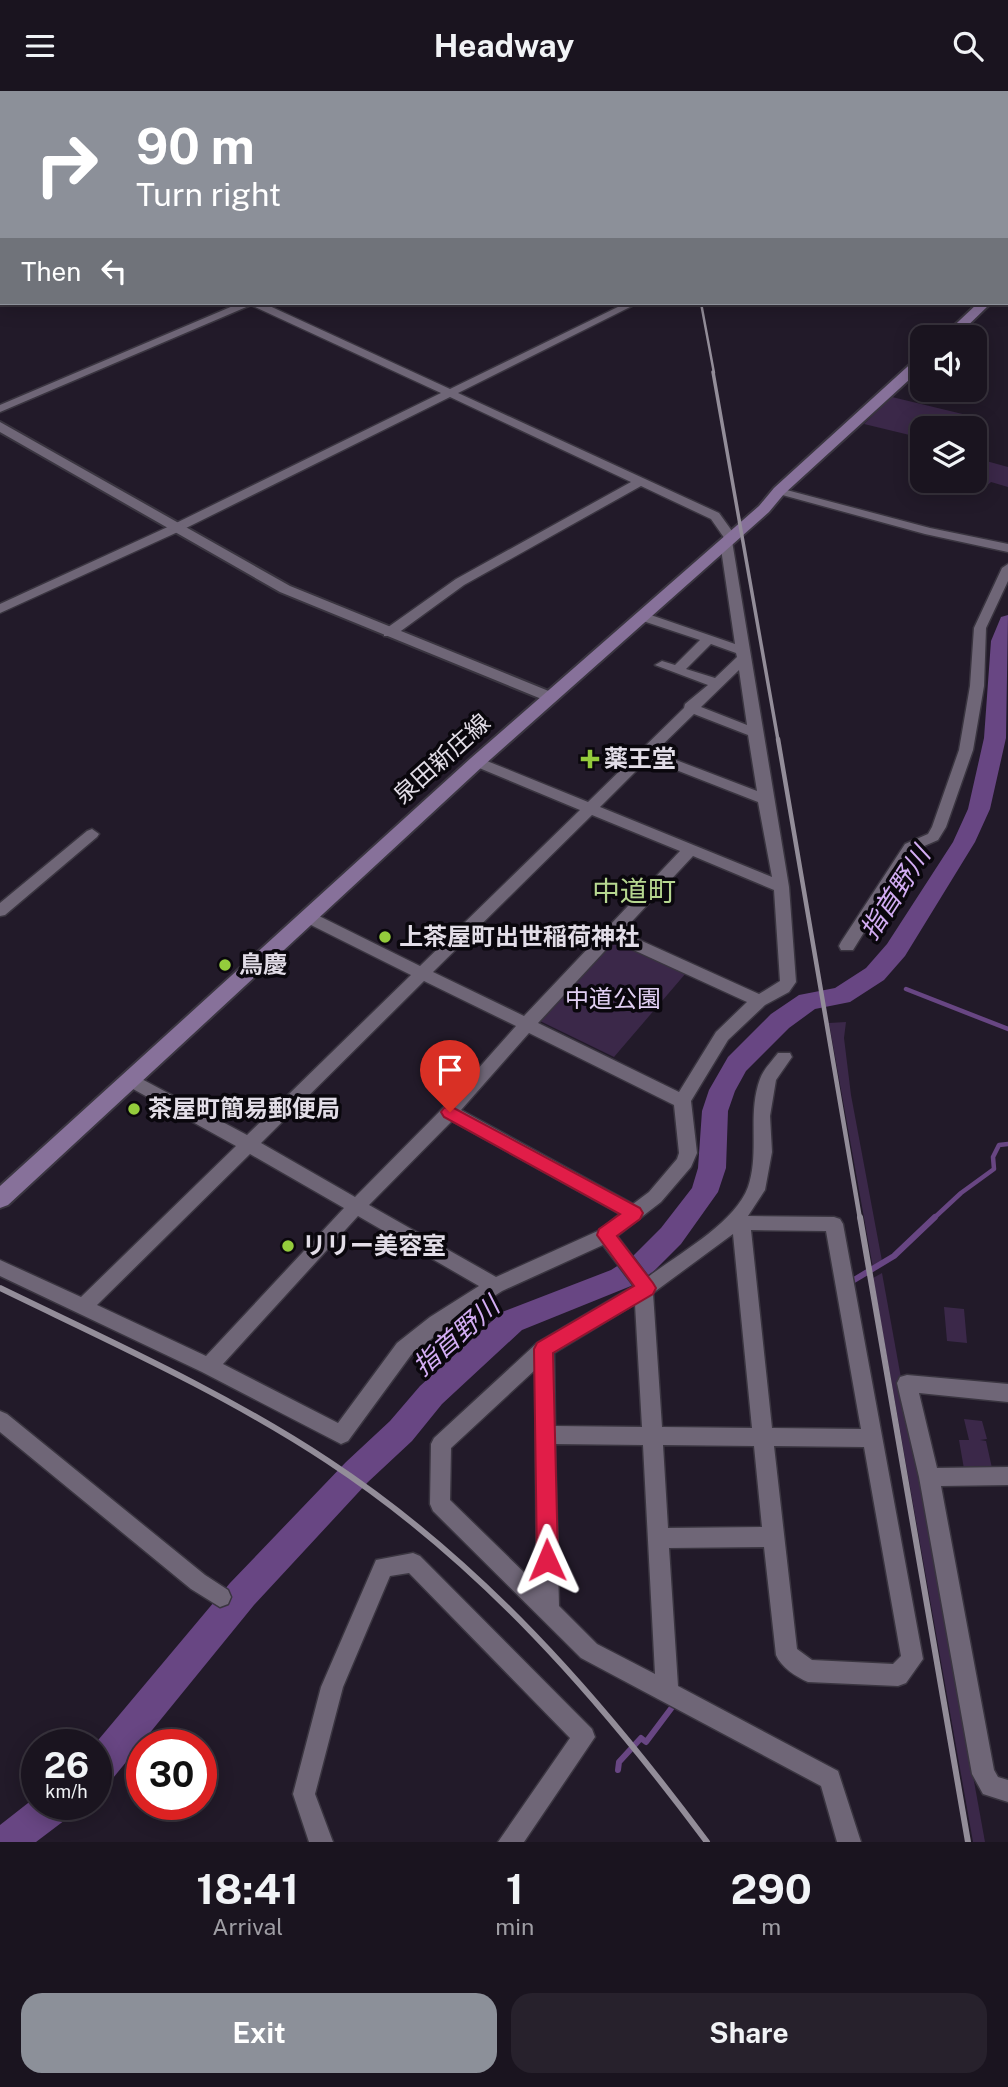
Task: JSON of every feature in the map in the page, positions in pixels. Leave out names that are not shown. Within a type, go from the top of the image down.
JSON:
[{"type":"main road","points":[[961,325],[983,305]]},
{"type":"main road","name":"泉田新庄線","points":[[0,1199],[477,762],[729,540],[910,372]]},
{"type":"street","points":[[0,409],[242,305]]},
{"type":"street","points":[[0,1268],[209,1366],[341,1436],[404,1349],[437,1323],[495,1286],[606,1235],[655,1197],[685,1162],[688,1153],[682,1101],[722,1036],[760,1001],[783,988],[788,982],[781,887],[742,654],[729,540],[715,516],[260,305]]},
{"type":"street","points":[[0,609],[176,528],[629,305]]},
{"type":"street","points":[[0,426],[285,589],[550,697]]},
{"type":"street","points":[[389,633],[460,582],[639,482]]},
{"type":"street","points":[[779,491],[929,531],[1008,548]]},
{"type":"street","points":[[847,946],[910,847],[933,837],[939,827],[967,750],[977,686],[980,628],[1008,568]]},
{"type":"street","points":[[641,616],[709,639],[742,654]]},
{"type":"street","points":[[677,670],[709,639]]},
{"type":"street","points":[[82,1308],[691,708],[742,654]]},
{"type":"street","points":[[662,665],[716,683]]},
{"type":"street","points":[[691,708],[756,733]]},
{"type":"street","points":[[645,753],[765,799]]},
{"type":"street","points":[[477,762],[781,887]]},
{"type":"street","points":[[0,911],[92,834]]},
{"type":"street","points":[[209,1366],[356,1207],[450,1112],[527,1024],[689,851]]},
{"type":"street","points":[[308,917],[682,1101]]},
{"type":"street","points":[[613,934],[760,1001]]},
{"type":"street","points":[[784,1057],[768,1079],[761,1117],[763,1152],[756,1190],[737,1223],[645,1289],[544,1349],[441,1444],[440,1504],[589,1651],[830,1779],[849,1842]]},
{"type":"street","points":[[130,1080],[248,1144],[495,1286]]},
{"type":"street","points":[[450,1112],[634,1213]]},
{"type":"street","points":[[737,1223],[834,1224],[912,1659],[898,1675],[808,1671],[787,1655],[764,1437],[737,1223]]},
{"type":"street","points":[[606,1235],[645,1289],[667,1692]]},
{"type":"street","points":[[544,1349],[548,1610]]},
{"type":"street","points":[[1008,1393],[908,1383],[929,1477],[983,1774],[991,1786],[1008,1791]]},
{"type":"street","points":[[0,1420],[189,1575],[220,1597]]},
{"type":"street","points":[[546,1435],[871,1438]]},
{"type":"street","points":[[929,1477],[1008,1476]]},
{"type":"street","points":[[660,1538],[773,1537]]},
{"type":"street","points":[[321,1842],[304,1794],[332,1687],[383,1567],[413,1563],[584,1737],[510,1842]]},
{"type":"green space","points":[[892,397],[971,416],[910,416],[910,435],[864,424]]},
{"type":"green space","points":[[987,461],[1008,467],[1008,487],[991,482],[987,486]]},
{"type":"green space","name":"中道公園","points":[[615,941],[686,973],[614,1057],[540,1021]]},
{"type":"green space","points":[[846,1022],[844,1038],[851,1095],[882,1261],[873,1268],[829,1023]]},
{"type":"green space","points":[[882,1273],[985,1842],[973,1842],[873,1278]]},
{"type":"green space","points":[[944,1307],[964,1309],[967,1343],[947,1341]]},
{"type":"green space","points":[[964,1419],[982,1421],[987,1439],[980,1440],[986,1441],[992,1468],[964,1469],[959,1440],[969,1440]]},
{"type":"waterway","name":"指首野川","points":[[112,1751],[242,1594],[357,1472],[401,1431],[431,1395],[512,1321],[621,1278],[643,1264],[671,1236],[704,1192],[712,1168],[715,1111],[722,1090],[737,1064],[780,1021],[808,1001],[841,996],[875,974],[896,950],[964,842],[979,809],[995,738],[1001,641],[1008,621]]},
{"type":"waterway","points":[[906,989],[1008,1029]]},
{"type":"waterway","points":[[933,1219],[961,1193],[994,1169],[993,1157],[999,1145],[1008,1144]]},
{"type":"waterway","points":[[854,1280],[894,1256],[935,1217]]},
{"type":"waterway","points":[[618,1770],[619,1762],[641,1738],[646,1742],[673,1706]]},
{"type":"waterway","name":"指首野川","points":[[7,1842],[35,1820]]},
{"type":"railway","points":[[701,305],[714,373]]},
{"type":"railway","points":[[713,372],[778,740]]},
{"type":"railway","points":[[778,739],[860,1219]]},
{"type":"railway","points":[[860,1217],[968,1842]]},
{"type":"railway","points":[[0,1288],[167,1369],[249,1413],[328,1461],[383,1500],[436,1542],[534,1635],[624,1735],[707,1842]]},
{"type":"place","name":"薬王堂","points":[[590,759]]},
{"type":"place","name":"上茶屋町出世稲荷神社","points":[[385,937]]},
{"type":"place","name":"鳥慶","points":[[225,965]]},
{"type":"place","name":"茶屋町簡易郵便局","points":[[134,1109]]},
{"type":"place","name":"リリー美容室","points":[[288,1246]]},
{"type":"district","name":"中道町","points":[[634,891]]},
{"type":"route","points":[[450,1112],[634,1213],[606,1235],[645,1290],[544,1349],[547,1560]]}]
